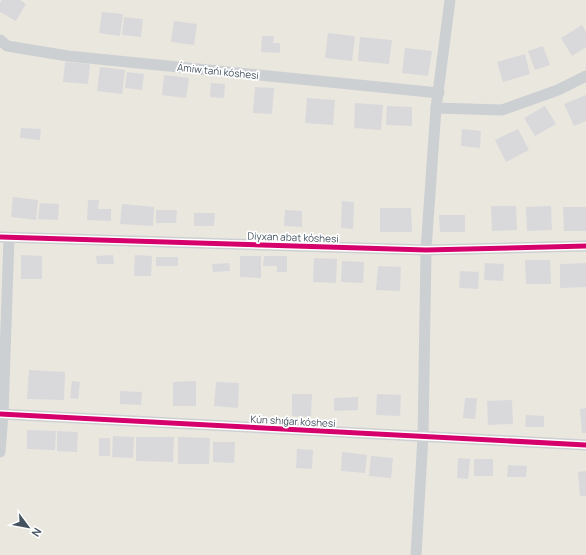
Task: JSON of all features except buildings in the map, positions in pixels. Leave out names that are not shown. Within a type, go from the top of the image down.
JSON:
[{"type":"street","points":[[416,555],[423,437],[426,250],[436,108],[450,0]]},
{"type":"street","name":"Ámiw tańı kóshesi","points":[[0,40],[7,46],[68,56],[439,93]]},
{"type":"street","points":[[436,108],[502,110],[558,90],[586,76]]},
{"type":"street","points":[[0,452],[5,237]]},
{"type":"street","name":"Diyxan abat kóshesi","points":[[5,237],[426,250],[586,246]]},
{"type":"street","name":"Kún shıǵar kóshesi","points":[[2,414],[586,445]]},
{"type":"sand","points":[[0,0],[586,0],[586,555],[0,555]]},
{"type":"cycle path","points":[[0,237],[426,250],[586,246]]},
{"type":"cycle path","points":[[0,414],[586,445]]}]
